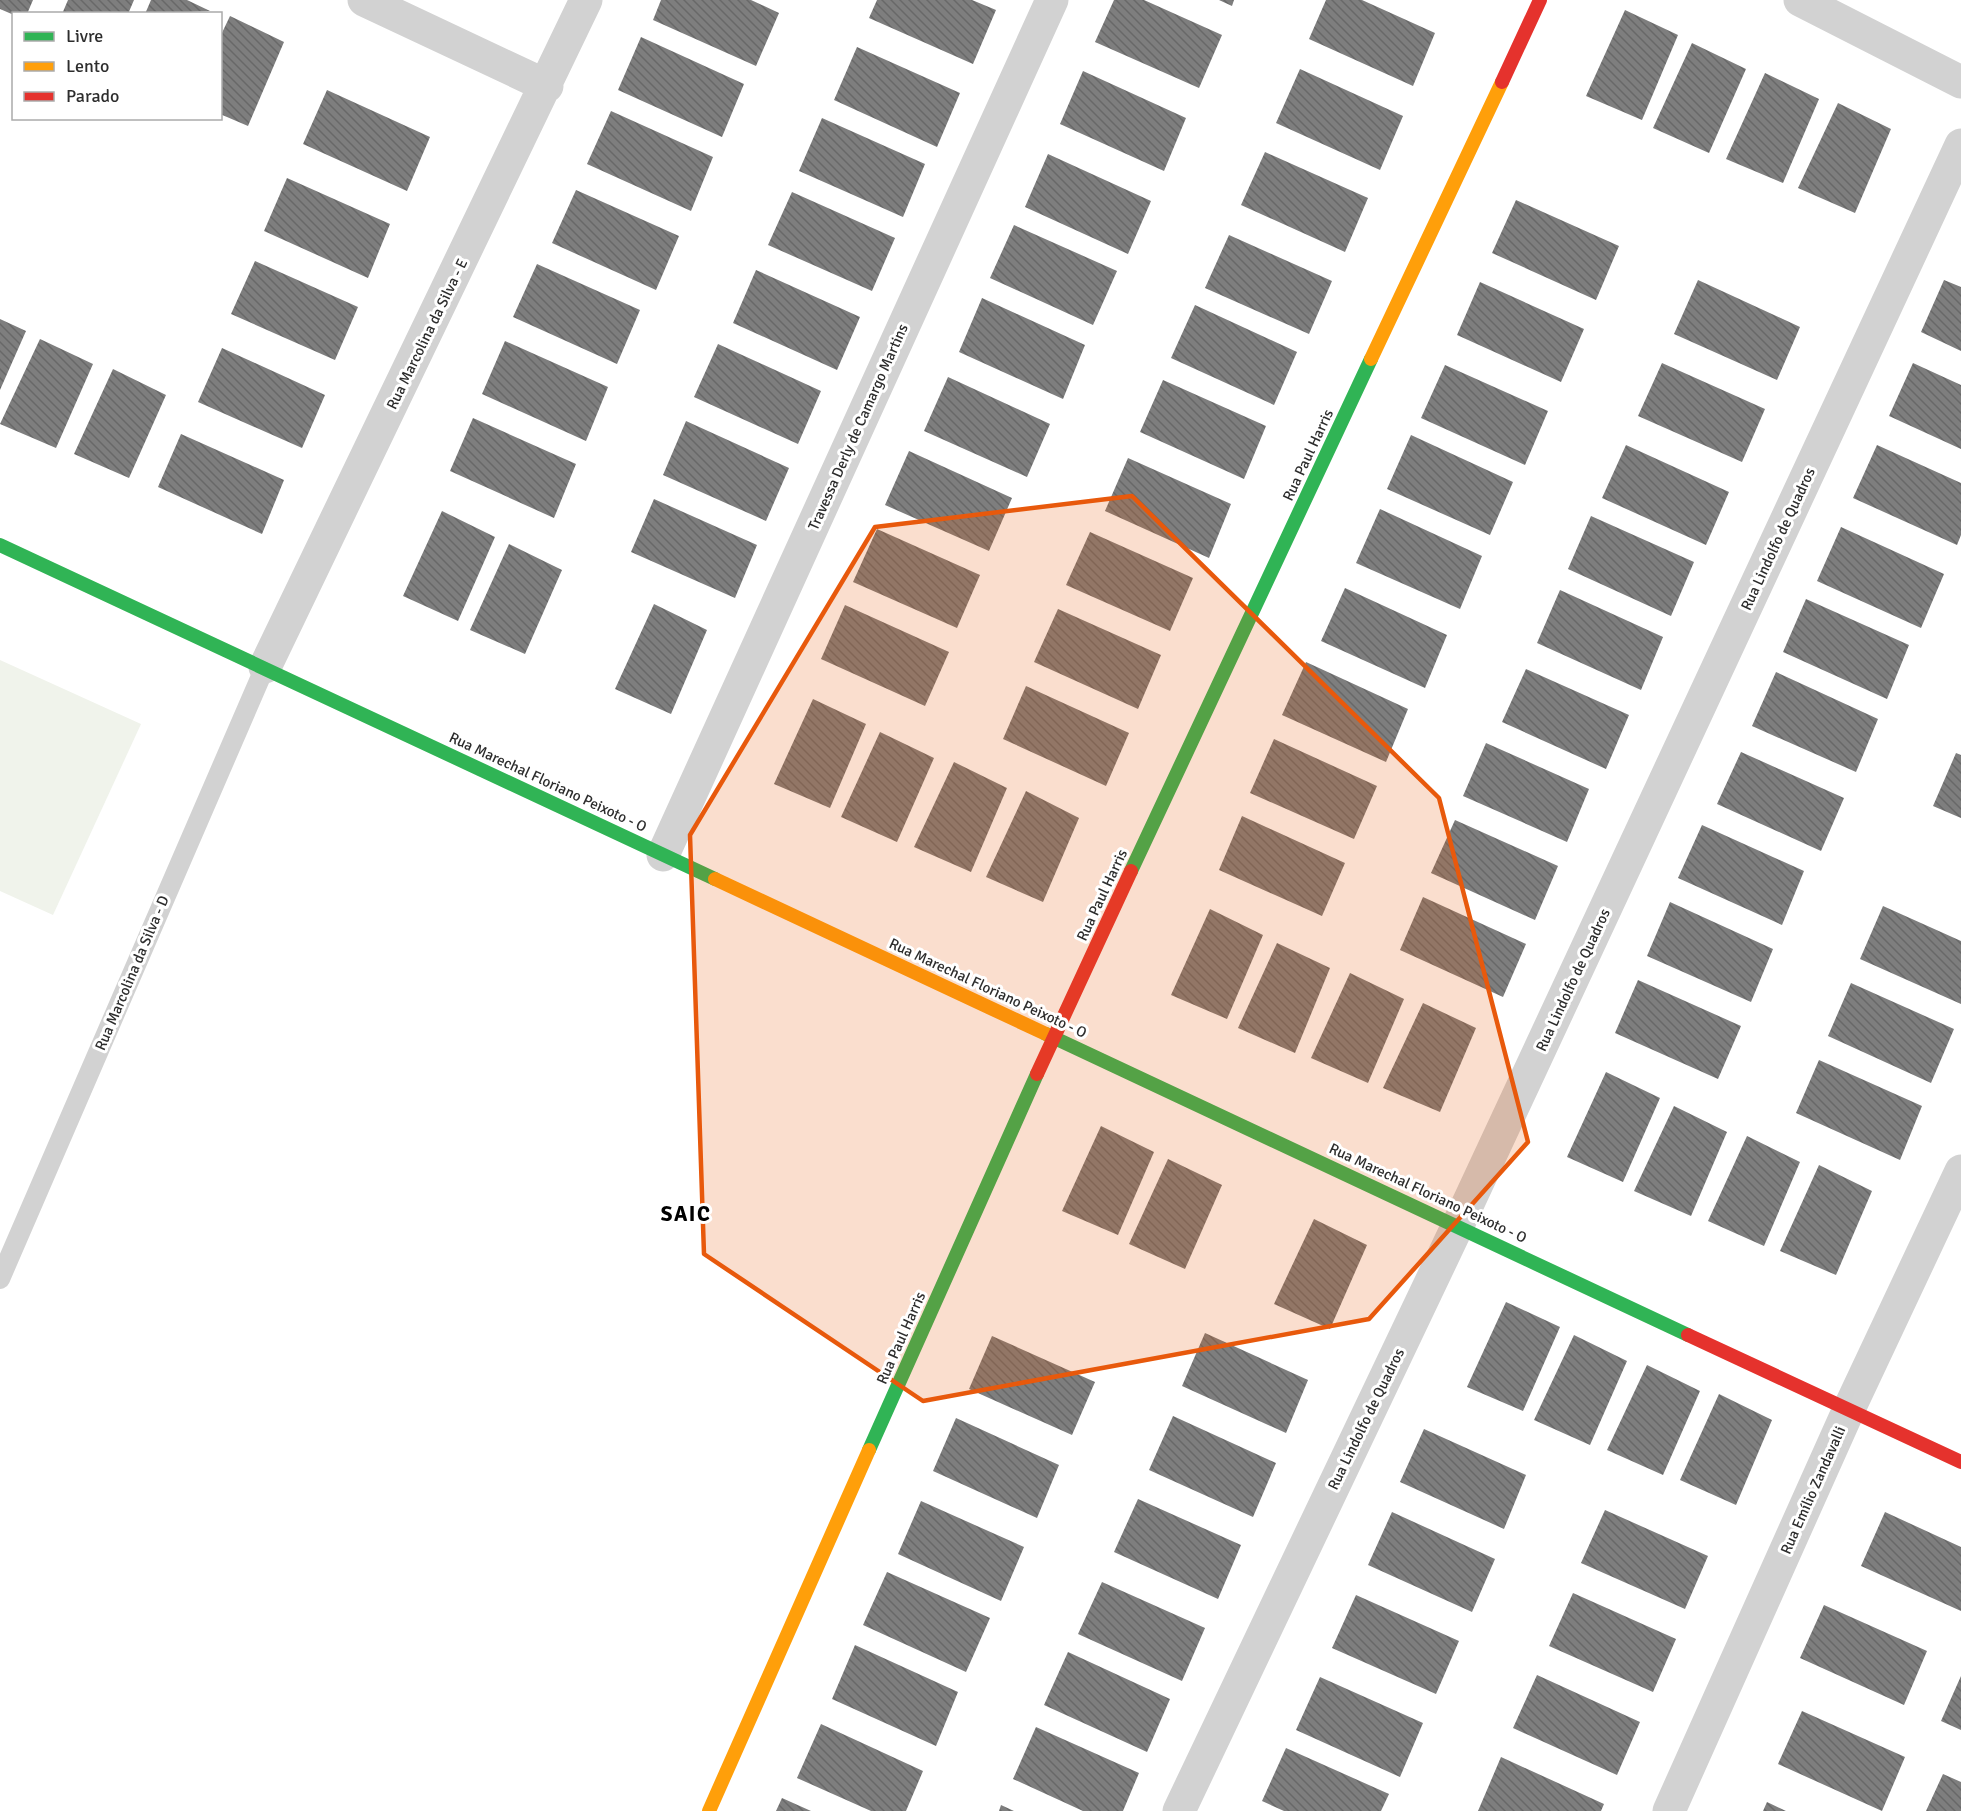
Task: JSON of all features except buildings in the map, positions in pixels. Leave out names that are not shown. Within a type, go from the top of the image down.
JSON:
[{"type":"street","points":[[364,0],[547,86]]},
{"type":"street","name":"Rua Marcolina da Silva - E","points":[[265,667],[547,86],[586,0]]},
{"type":"street","name":"Travessa Derly de Camargo Martins","points":[[663,855],[1052,0]]},
{"type":"street","name":"Rua Paul Harris","points":[[709,1811],[1053,1037],[1540,0]]},
{"type":"street","points":[[1800,0],[1961,82]]},
{"type":"street","name":"Rua Lindolfo de Quadros","points":[[1179,1811],[1458,1226],[1961,146]]},
{"type":"street","name":"Rua Marechal Floriano Peixoto - O","points":[[0,545],[1961,1462]]},
{"type":"street","name":"Rua Emílio Zandavalli","points":[[1669,1811],[1849,1410],[1961,1171]]},
{"type":"lane","name":"Rua Marcolina da Silva - D","points":[[0,1280],[265,667]]},
{"type":"highlighted area","points":[[1132,496],[1439,798],[1528,1142],[1369,1319],[923,1401],[704,1254],[690,835],[875,527]]},
{"type":"shaded area","points":[[0,660],[141,724],[53,915],[0,891]]},
{"type":"traffic: fast","points":[[1131,871],[1371,359]]},
{"type":"traffic: fast","points":[[0,545],[715,879]]},
{"type":"traffic: fast","points":[[1046,1034],[1688,1335]]},
{"type":"traffic: fast","points":[[869,1450],[1037,1074]]},
{"type":"traffic: slow","points":[[1371,359],[1502,82]]},
{"type":"traffic: slow","points":[[715,879],[1046,1034]]},
{"type":"traffic: slow","points":[[709,1811],[869,1450]]},
{"type":"traffic: jam","points":[[1502,82],[1540,0]]},
{"type":"traffic: jam","points":[[1037,1074],[1131,871]]},
{"type":"traffic: jam","points":[[1688,1335],[1961,1462]]},
{"type":"district","name":"SAIC","points":[[686,1214]]}]
